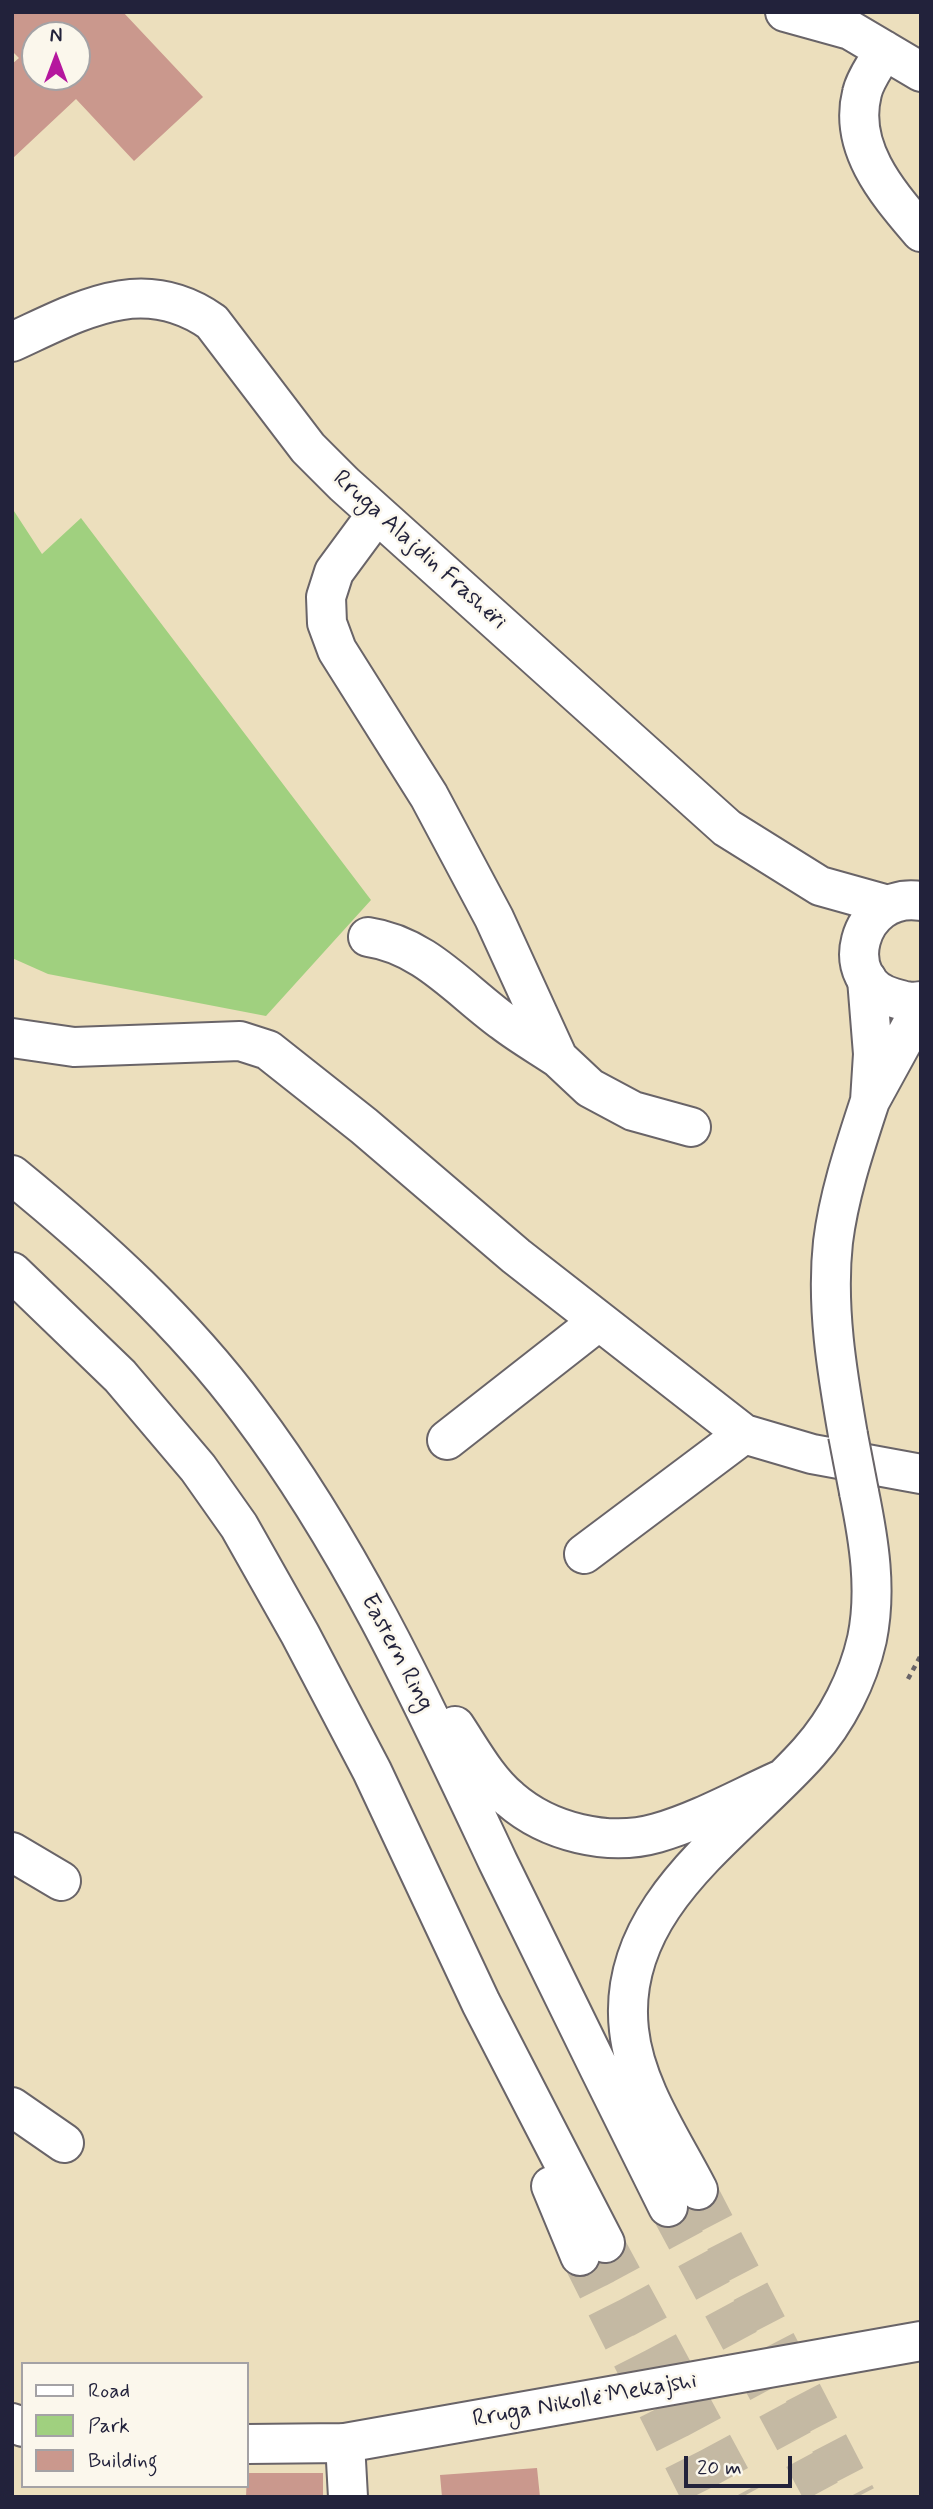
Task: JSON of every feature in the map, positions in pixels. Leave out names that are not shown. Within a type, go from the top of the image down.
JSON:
[{"type":"main road","points":[[785,12],[850,30],[921,72]]},
{"type":"main road","points":[[884,50],[862,91],[858,117],[863,146],[876,174],[921,232]]},
{"type":"main road","name":"Rruga Alajdin Frashëri","points":[[12,342],[95,305],[118,299],[164,300],[197,311],[212,322],[308,448],[376,514],[727,828],[820,886],[904,903]]},
{"type":"main road","points":[[376,514],[334,572],[326,597],[327,622],[338,650],[429,796],[481,894],[558,1058]]},
{"type":"main road","name":"Rruga Alajdin Frashëri","points":[[820,886],[884,996],[912,1003],[921,1001]]},
{"type":"main road","name":"Rruga Alajdin Frashëri","points":[[863,962],[869,922],[904,903]]},
{"type":"main road","points":[[368,937],[392,940],[416,952],[504,1022],[558,1058],[590,1088],[633,1111],[691,1127]]},
{"type":"main road","points":[[863,962],[873,1054],[870,1101]]},
{"type":"main road","points":[[12,1157],[75,1207],[137,1264],[249,1392],[320,1493],[468,1746],[509,1799],[539,1819],[593,1837],[625,1838],[654,1834],[683,1824],[780,1780],[809,1752],[834,1718],[844,1701],[866,1641],[870,1619],[871,1561],[838,1379],[831,1268],[842,1192],[870,1101],[921,1009]]},
{"type":"main road","points":[[12,1038],[74,1047],[240,1041],[268,1050],[599,1321],[744,1434],[812,1454],[921,1474]]},
{"type":"main road","name":"Eastern Ring","points":[[12,1175],[97,1244],[174,1321],[248,1409],[305,1490],[409,1673],[554,1979],[683,2199],[632,2048],[629,2028],[631,1976],[647,1933],[675,1889],[780,1780]]},
{"type":"main road","points":[[12,1272],[120,1376],[198,1468],[239,1526],[372,1771],[481,2003],[552,2139],[593,2249]]},
{"type":"main road","points":[[447,1440],[599,1321]]},
{"type":"main road","points":[[584,1554],[744,1434]]},
{"type":"main road","points":[[12,1852],[61,1881]]},
{"type":"main road","points":[[12,2107],[64,2143]]},
{"type":"main road","name":"Rruga Nikollë Mekajshi","points":[[248,2444],[345,2443],[921,2341]]},
{"type":"main road","points":[[345,2443],[348,2497]]},
{"type":"path","points":[[908,1679],[921,1655]]},
{"type":"green space","points":[[12,508],[42,554],[81,518],[371,900],[266,1016],[48,974],[12,958]]},
{"type":"building","points":[[12,12],[123,12],[203,97],[134,161],[76,99],[12,159],[12,64],[19,58],[12,51]]},
{"type":"building","points":[[537,2468],[540,2497],[442,2497],[440,2475]]},
{"type":"building","points":[[248,2473],[323,2473],[323,2497],[246,2497]]},
{"type":"tunnel","points":[[698,2190],[857,2497]]},
{"type":"tunnel","points":[[668,2207],[824,2497]]},
{"type":"tunnel","points":[[605,2243],[742,2497]]},
{"type":"tunnel","points":[[580,2256],[701,2497]]}]
